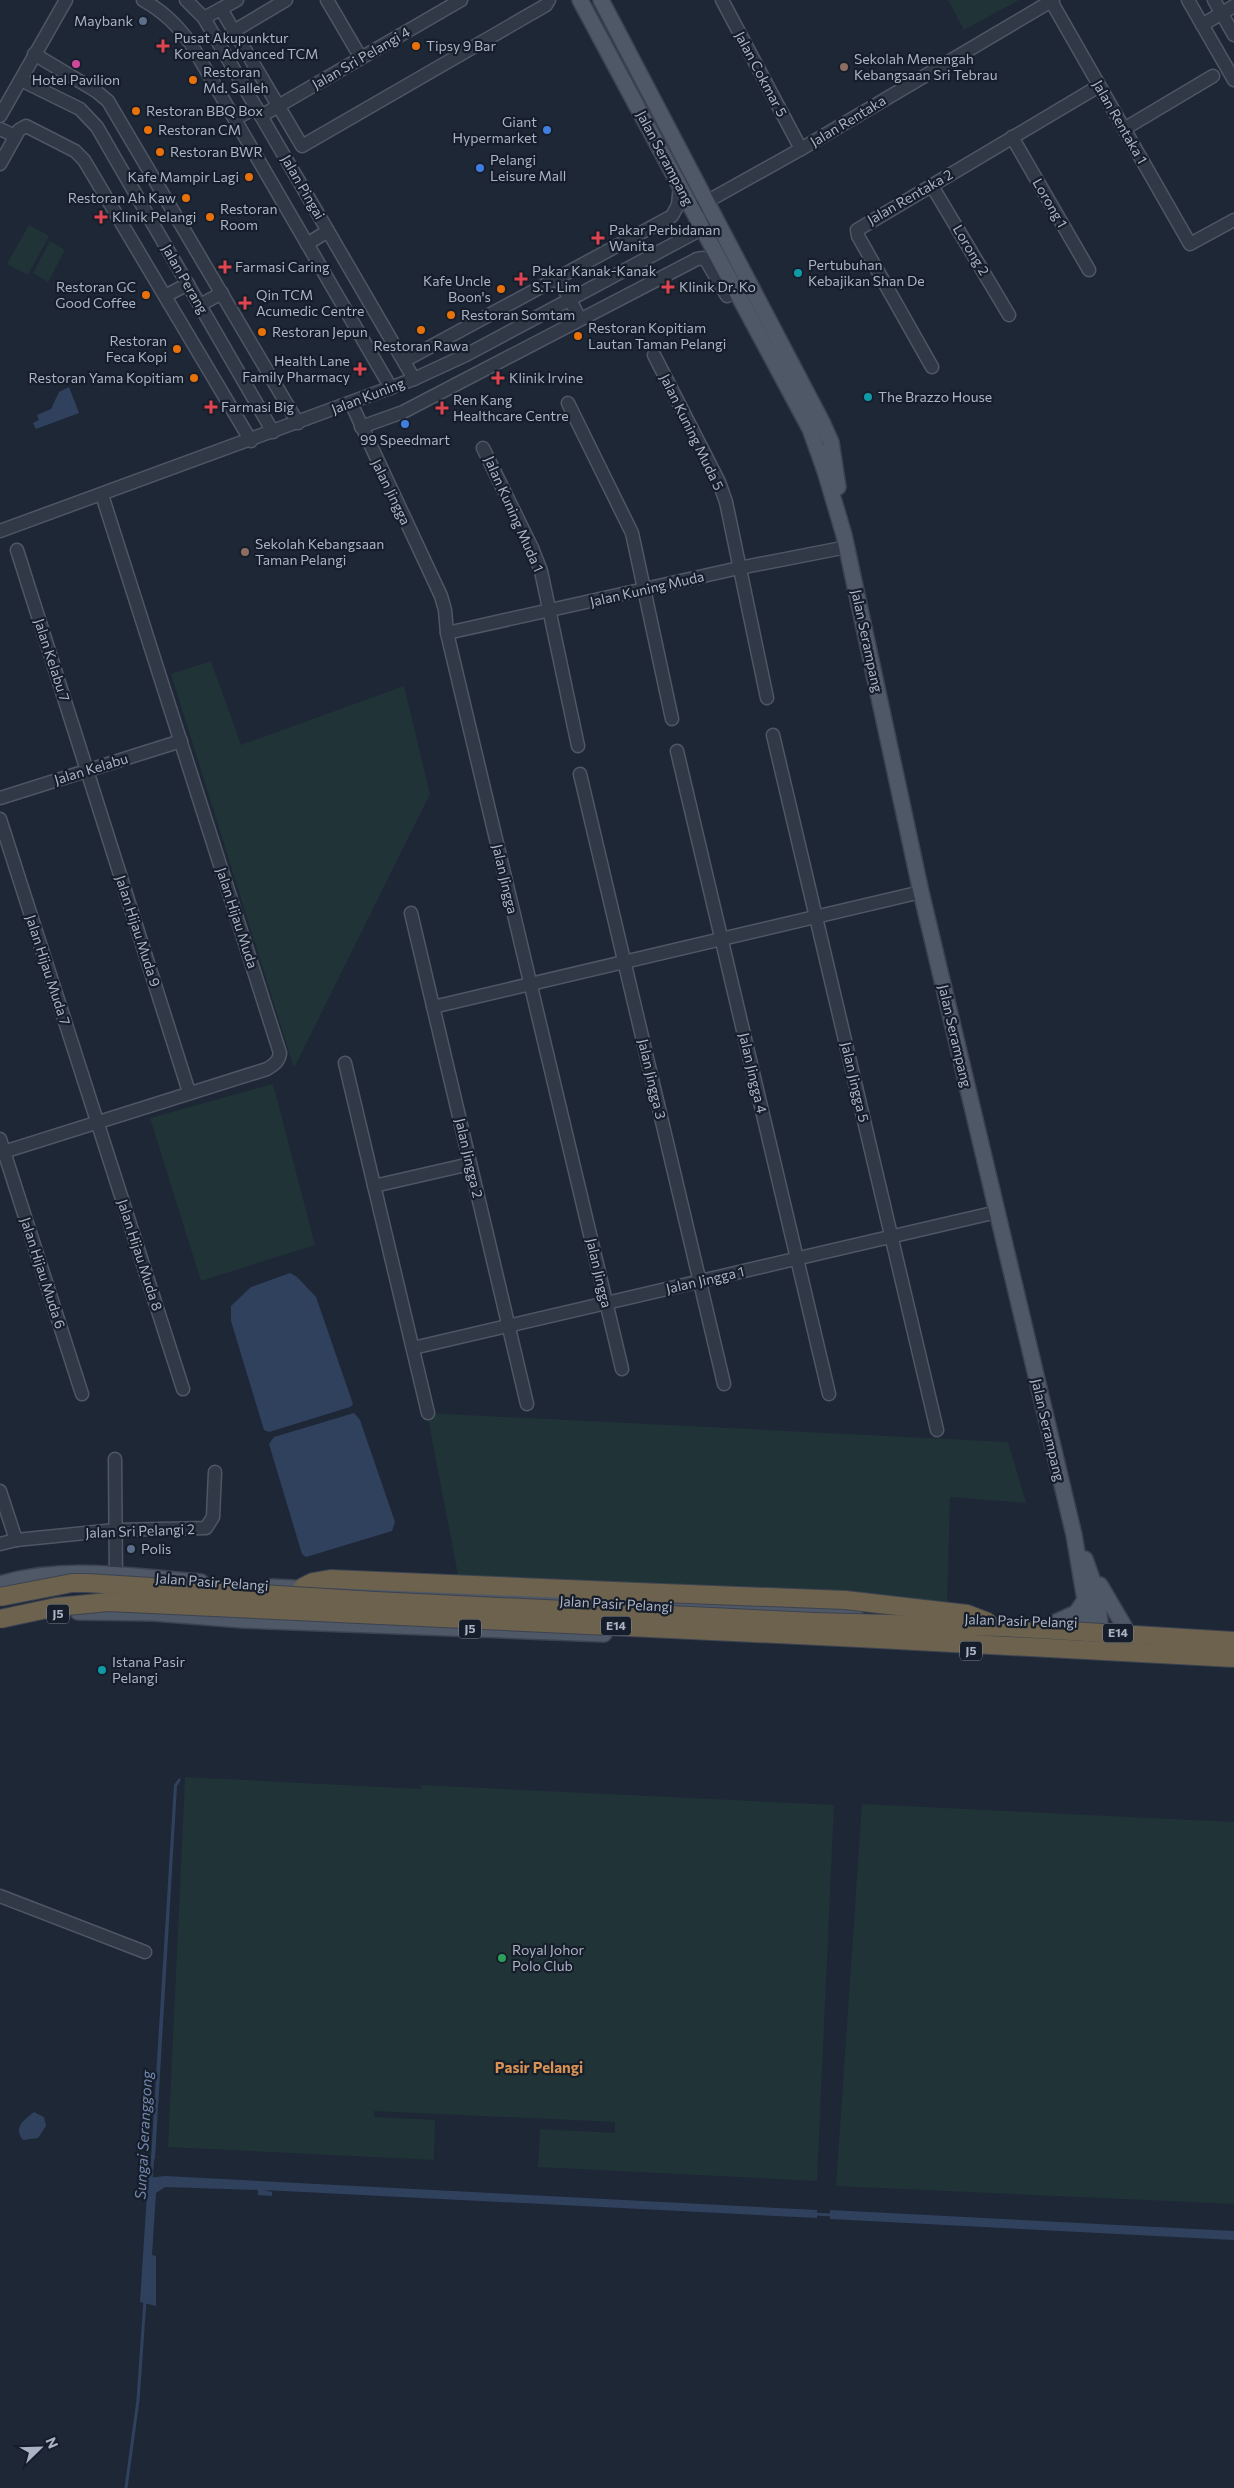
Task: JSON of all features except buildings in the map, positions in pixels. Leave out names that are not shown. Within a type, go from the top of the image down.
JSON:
[{"type":"highway","points":[[303,1587],[313,1582],[330,1580],[845,1600],[967,1614],[1002,1627]]},
{"type":"highway","name":"E14","points":[[0,1597],[72,1583],[87,1583],[394,1602],[814,1622],[1002,1627],[1234,1641]]},
{"type":"highway","name":"E14","points":[[0,1620],[56,1607],[108,1602],[850,1637],[1234,1658]]},
{"type":"main road","name":"Jalan Serampang","points":[[580,0],[810,429],[846,541]]},
{"type":"main road","name":"Jalan Serampang","points":[[601,0],[794,366],[831,442],[846,541],[921,892],[1074,1535],[1085,1600],[1085,1652]]},
{"type":"main road","name":"Jalan Serampang","points":[[1074,1535],[1097,1593],[1102,1624],[1102,1652]]},
{"type":"main road","points":[[1089,1570],[1124,1626]]},
{"type":"main road","name":"Jalan Pasir Pelangi","points":[[0,1584],[39,1574],[65,1572],[303,1587],[860,1615],[1102,1624],[1234,1632]]},
{"type":"main road","points":[[1056,1622],[1076,1613],[1085,1600]]},
{"type":"main road","name":"Jalan Pasir Pelangi","points":[[0,1625],[46,1615],[116,1612],[977,1652],[1102,1652],[1234,1663]]},
{"type":"street","points":[[0,116],[66,0]]},
{"type":"street","points":[[144,0],[163,12],[177,25],[192,44],[390,388]]},
{"type":"street","name":"Jalan Pingai","points":[[186,0],[204,18],[414,379]]},
{"type":"street","points":[[204,18],[236,0]]},
{"type":"street","points":[[234,31],[286,0]]},
{"type":"street","points":[[327,0],[361,58]]},
{"type":"street","name":"Jalan Sri Pelangi 4","points":[[235,119],[277,106],[461,0]]},
{"type":"street","points":[[221,9],[299,145],[304,146],[546,5],[549,0]]},
{"type":"street","name":"Jalan Cokmar 5","points":[[722,0],[801,149]]},
{"type":"street","points":[[1188,0],[1234,80]]},
{"type":"street","points":[[1214,0],[1234,35]]},
{"type":"street","name":"Jalan Rentaka","points":[[693,210],[801,149],[1052,1]]},
{"type":"street","name":"Jalan Rentaka 1","points":[[1052,1],[1190,244],[1234,220]]},
{"type":"street","points":[[1202,25],[1234,6]]},
{"type":"street","points":[[34,54],[108,100],[298,423]]},
{"type":"street","points":[[1124,129],[1213,76]]},
{"type":"street","name":"Jalan Perang","points":[[21,80],[80,109],[90,117],[273,432]]},
{"type":"street","name":"Jalan Rentaka 2","points":[[932,367],[858,236],[857,230],[1099,86]]},
{"type":"street","name":"Jalan Perang","points":[[15,136],[21,128],[29,127],[75,152],[84,160],[251,440]]},
{"type":"street","points":[[0,129],[15,136],[0,164]]},
{"type":"street","name":"Lorong 1","points":[[1012,137],[1089,270]]},
{"type":"street","points":[[404,360],[672,216],[678,205],[680,185]]},
{"type":"street","name":"Lorong 2","points":[[932,186],[1009,315]]},
{"type":"street","name":"Jalan Kuning","points":[[0,531],[414,379],[466,355],[718,220]]},
{"type":"street","points":[[307,244],[328,231]]},
{"type":"street","points":[[361,427],[403,412],[477,375],[697,259],[703,258],[707,262],[727,296]]},
{"type":"street","points":[[558,277],[580,319]]},
{"type":"street","points":[[165,296],[188,284]]},
{"type":"street","points":[[200,305],[222,293]]},
{"type":"street","points":[[466,355],[477,375]]},
{"type":"street","name":"Jalan Kuning Muda 5","points":[[654,355],[719,482],[726,502],[767,698]]},
{"type":"street","name":"Jalan Jingga","points":[[351,403],[441,596],[445,610],[448,633],[622,1368]]},
{"type":"street","points":[[568,403],[632,533],[672,719]]},
{"type":"street","name":"Jalan Kuning Muda 1","points":[[483,448],[532,548],[541,571],[578,746]]},
{"type":"street","name":"Jalan Hijau Muda","points":[[2,1152],[267,1069],[277,1062],[280,1053],[102,495]]},
{"type":"street","name":"Jalan Kuning Muda","points":[[448,633],[739,568],[846,541]]},
{"type":"street","name":"Jalan Kelabu 7","points":[[17,550],[87,770]]},
{"type":"street","name":"Jalan Jingga 5","points":[[773,734],[937,1430]]},
{"type":"street","name":"Jalan Kelabu","points":[[0,798],[181,741]]},
{"type":"street","name":"Jalan Jingga 4","points":[[677,751],[829,1394]]},
{"type":"street","name":"Jalan Hijau Muda 9","points":[[87,770],[189,1092]]},
{"type":"street","name":"Jalan Jingga 3","points":[[580,774],[724,1384]]},
{"type":"street","name":"Jalan Hijau Muda 7","points":[[0,819],[96,1122]]},
{"type":"street","points":[[433,1006],[921,892]]},
{"type":"street","name":"Jalan Jingga 2","points":[[411,913],[527,1404]]},
{"type":"street","points":[[345,1063],[428,1413]]},
{"type":"street","name":"Jalan Hijau Muda 8","points":[[96,1122],[183,1389]]},
{"type":"street","name":"Jalan Hijau Muda 6","points":[[0,1139],[2,1152],[82,1394]]},
{"type":"street","points":[[374,1186],[470,1164]]},
{"type":"street","name":"Jalan Jingga 1","points":[[413,1348],[997,1212]]},
{"type":"street","points":[[115,1459],[116,1612]]},
{"type":"street","name":"Jalan Sri Pelangi 2","points":[[0,1544],[16,1540],[115,1530],[206,1528],[213,1517],[216,1472]]},
{"type":"street","points":[[0,1491],[16,1540]]},
{"type":"street","points":[[0,1896],[144,1952]]},
{"type":"green space","points":[[948,0],[1019,0],[964,30]]},
{"type":"green space","points":[[29,225],[49,236],[28,275],[7,264]]},
{"type":"green space","points":[[50,241],[65,250],[48,282],[33,273]]},
{"type":"green space","points":[[211,661],[241,745],[404,686],[430,794],[294,1068],[171,674]]},
{"type":"green space","points":[[273,1084],[315,1245],[201,1281],[150,1118]]},
{"type":"green space","points":[[427,1413],[1008,1442],[1026,1503],[950,1497],[947,1605],[773,1590],[458,1575]]},
{"type":"green space","name":"Royal Johor Polo Club","points":[[185,1777],[421,1789],[421,1785],[834,1805],[817,2181],[538,2167],[540,2129],[615,2133],[615,2122],[374,2111],[374,2117],[435,2120],[434,2160],[168,2147]]},
{"type":"green space","points":[[862,1804],[1234,1822],[1234,2204],[836,2186]]},
{"type":"water","points":[[69,387],[79,413],[36,429],[33,423],[39,420],[37,415],[51,409],[59,392]]},
{"type":"water","points":[[290,1273],[297,1277],[316,1297],[353,1404],[350,1407],[269,1432],[264,1430],[231,1321],[231,1306],[251,1287]]},
{"type":"water","points":[[354,1413],[360,1420],[395,1522],[392,1531],[306,1557],[302,1554],[269,1444],[274,1437]]},
{"type":"water","points":[[179,1778],[181,1780],[177,1786],[155,2159],[151,2158],[174,1785]]},
{"type":"water","points":[[34,2112],[44,2117],[46,2126],[38,2138],[23,2140],[19,2128],[23,2121]]},
{"type":"water","points":[[165,2176],[817,2210],[817,2218],[264,2190],[272,2192],[272,2196],[258,2195],[258,2190],[165,2187],[156,2193],[152,2255],[156,2256],[156,2306],[140,2302],[148,2178]]},
{"type":"water","points":[[830,2210],[1234,2231],[1234,2240],[830,2219]]},
{"type":"waterway","name":"Sungai Seranggong","points":[[151,2181],[153,2155]]},
{"type":"waterway","points":[[813,2214],[834,2215]]},
{"type":"waterway","name":"Sungai Seranggong","points":[[126,2488],[138,2400],[145,2300]]},
{"type":"place","name":"Maybank","points":[[143,21]]},
{"type":"place","name":"Pusat Akupunktur Korean Advanced TCM","points":[[163,46]]},
{"type":"place","name":"Tipsy 9 Bar","points":[[416,46]]},
{"type":"place","name":"Hotel Pavilion","points":[[76,64]]},
{"type":"place","name":"Sekolah Menengah Kebangsaan Sri Tebrau","points":[[844,67]]},
{"type":"place","name":"Restoran Md. Salleh","points":[[193,80]]},
{"type":"place","name":"Restoran BBQ Box","points":[[136,111]]},
{"type":"place","name":"Restoran CM","points":[[148,130]]},
{"type":"place","name":"Giant Hypermarket","points":[[547,130]]},
{"type":"place","name":"Restoran BWR","points":[[160,152]]},
{"type":"place","name":"Pelangi Leisure Mall","points":[[480,168]]},
{"type":"place","name":"Kafe Mampir Lagi","points":[[249,177]]},
{"type":"place","name":"Restoran Ah Kaw","points":[[186,198]]},
{"type":"place","name":"Klinik Pelangi","points":[[101,217]]},
{"type":"place","name":"Restoran Room","points":[[210,217]]},
{"type":"place","name":"Pakar Perbidanan Wanita","points":[[598,238]]},
{"type":"place","name":"Farmasi Caring","points":[[225,267]]},
{"type":"place","name":"Pertubuhan Kebajikan Shan De","points":[[798,273]]},
{"type":"place","name":"Pakar Kanak-Kanak S.T. Lim","points":[[521,279]]},
{"type":"place","name":"Klinik Dr. Ko","points":[[668,287]]},
{"type":"place","name":"Kafe Uncle Boon's","points":[[501,289]]},
{"type":"place","name":"Restoran GC Good Coffee","points":[[146,295]]},
{"type":"place","name":"Qin TCM Acumedic Centre","points":[[245,303]]},
{"type":"place","name":"Restoran Somtam","points":[[451,315]]},
{"type":"place","name":"Restoran Rawa","points":[[421,330]]},
{"type":"place","name":"Restoran Jepun","points":[[262,332]]},
{"type":"place","name":"Restoran Kopitiam Lautan Taman Pelangi","points":[[578,336]]},
{"type":"place","name":"Restoran Feca Kopi","points":[[177,349]]},
{"type":"place","name":"Health Lane Family Pharmacy","points":[[360,369]]},
{"type":"place","name":"Restoran Yama Kopitiam","points":[[194,378]]},
{"type":"place","name":"Klinik Irvine","points":[[498,378]]},
{"type":"place","name":"The Brazzo House","points":[[868,397]]},
{"type":"place","name":"Farmasi Big","points":[[211,407]]},
{"type":"place","name":"Ren Kang Healthcare Centre","points":[[442,408]]},
{"type":"place","name":"99 Speedmart","points":[[405,424]]},
{"type":"place","name":"Sekolah Kebangsaan Taman Pelangi","points":[[245,552]]},
{"type":"place","name":"Polis","points":[[131,1549]]},
{"type":"place","name":"Istana Pasir Pelangi","points":[[102,1670]]},
{"type":"place","name":"Royal Johor Polo Club","points":[[502,1958]]},
{"type":"district","name":"Pasir Pelangi","points":[[539,2068]]}]
